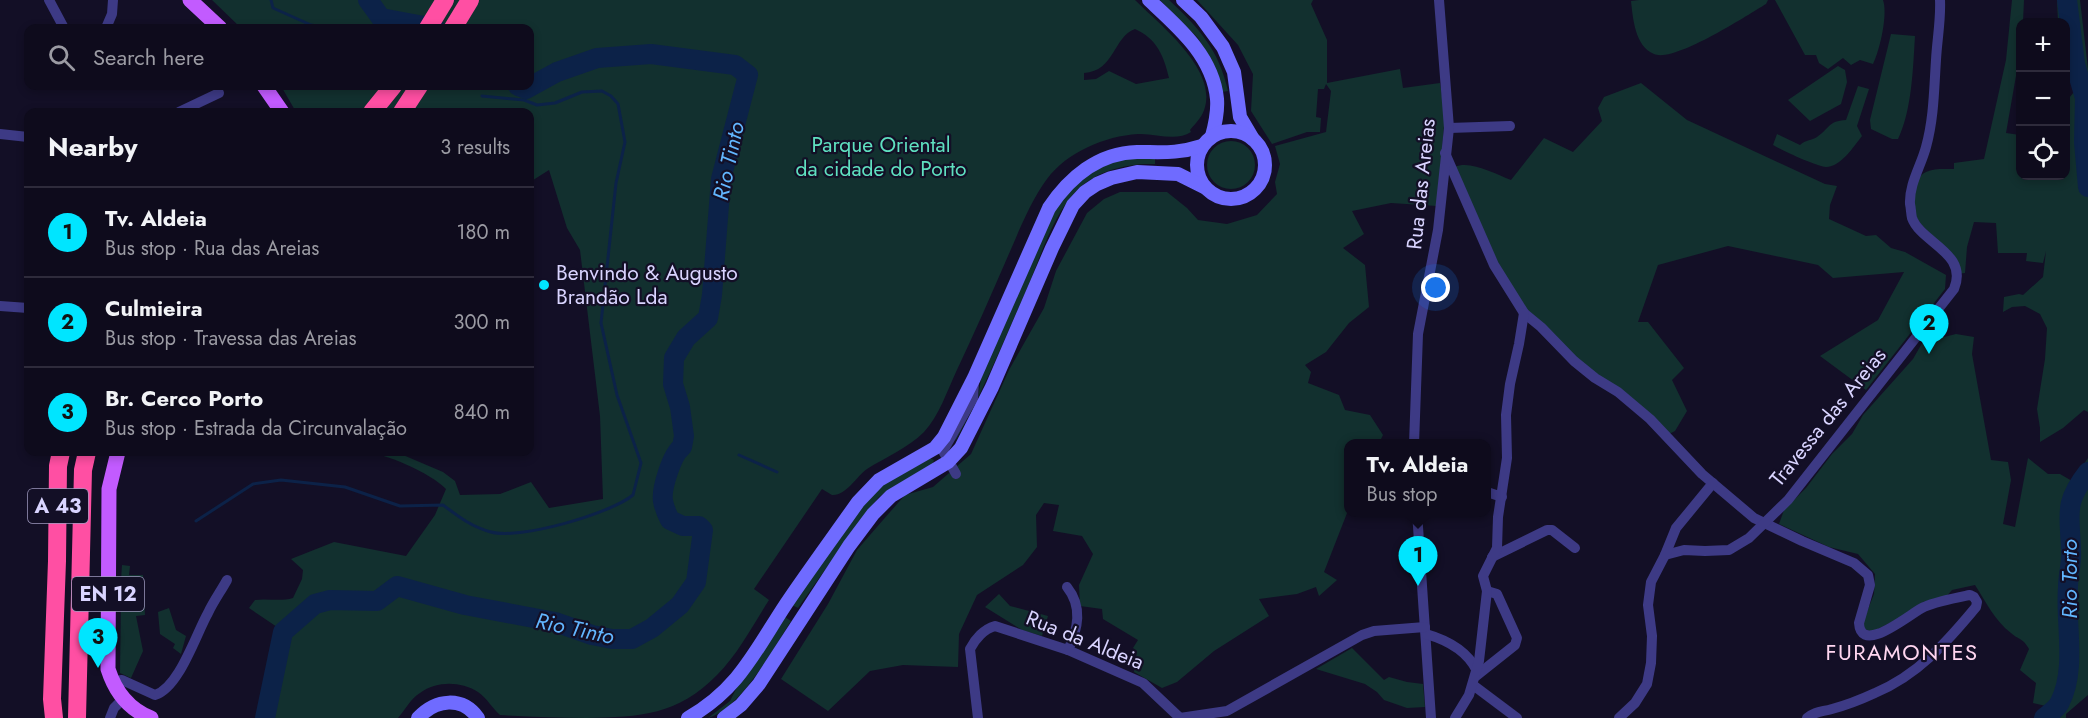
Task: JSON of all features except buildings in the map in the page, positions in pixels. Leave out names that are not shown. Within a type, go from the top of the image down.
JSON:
[{"type":"highway","points":[[430,24],[445,0]]},
{"type":"highway","points":[[455,24],[470,0]]},
{"type":"highway","points":[[375,108],[390,90]]},
{"type":"highway","points":[[405,108],[416,90]]},
{"type":"highway","name":"A 43","points":[[54,718],[52,699],[58,466],[60,456]]},
{"type":"highway","name":"A 43","points":[[77,718],[83,470],[86,456]]},
{"type":"highway","points":[[49,718],[52,699]]},
{"type":"main road","points":[[190,0],[216,24]]},
{"type":"main road","points":[[1149,0],[1185,34],[1201,54],[1208,69],[1217,99],[1212,136]]},
{"type":"main road","points":[[1183,0],[1201,17],[1223,48],[1234,72],[1240,117],[1264,157],[1265,168],[1262,180],[1256,189],[1235,200],[1212,195],[1198,178],[1197,156],[1202,146],[1212,136],[1222,132],[1243,133],[1253,139]]},
{"type":"main road","points":[[267,90],[279,108]]},
{"type":"main road","points":[[688,718],[720,696],[743,672],[786,605],[863,496],[879,480],[935,448],[944,437],[974,378],[1049,208],[1073,177],[1104,159],[1120,154],[1135,152],[1168,154],[1202,146]]},
{"type":"main road","points":[[724,718],[741,705],[759,684],[849,546],[873,514],[891,496],[948,462],[961,448],[992,387],[1052,248],[1074,205],[1085,192],[1111,178],[1137,172],[1178,174],[1204,187]]},
{"type":"main road","name":"EN 12","points":[[117,456],[109,489],[108,669],[112,682],[123,699],[132,708],[150,718]]},
{"type":"main road","points":[[418,718],[435,704],[447,702],[458,703],[468,708],[478,718]]},
{"type":"street","points":[[49,0],[62,24]]},
{"type":"street","points":[[108,24],[112,14],[113,0]]},
{"type":"street","name":"Rua das Areias","points":[[1414,439],[1418,334],[1438,230],[1449,128],[1439,0]]},
{"type":"street","name":"Travessa das Areias","points":[[1665,555],[1684,550],[1729,550],[1749,538],[1765,524],[1795,490],[1954,289],[1957,282],[1956,274],[1948,256],[1918,227],[1912,218],[1910,202],[1932,117],[1940,0]]},
{"type":"street","points":[[187,108],[219,93]]},
{"type":"street","points":[[1449,128],[1510,126]]},
{"type":"street","points":[[0,134],[24,137]]},
{"type":"street","points":[[1446,153],[1494,266],[1524,313],[1574,361],[1650,419],[1713,483],[1754,518],[1854,562],[1868,575],[1870,585],[1859,623],[1859,629],[1866,635],[1892,627],[1922,607],[1970,595],[1974,597],[1977,602],[1976,607],[1920,667],[1902,680],[1876,693],[1831,709],[1815,712],[1807,718]]},
{"type":"street","points":[[0,306],[24,308]]},
{"type":"street","points":[[1475,677],[1515,645],[1517,638],[1483,576],[1497,548],[1498,517],[1508,458],[1506,416],[1524,313]]},
{"type":"street","points":[[956,474],[943,451],[973,398],[974,378]]},
{"type":"street","points":[[1624,716],[1647,684],[1651,663],[1652,636],[1648,606],[1651,582],[1676,528],[1713,483]]},
{"type":"street","points":[[1491,493],[1502,497]]},
{"type":"street","points":[[1417,517],[1431,718]]},
{"type":"street","points":[[1492,557],[1546,530],[1552,530],[1575,548]]},
{"type":"street","points":[[112,682],[122,680],[155,695],[158,694],[184,664],[199,637],[209,610],[227,580]]},
{"type":"street","points":[[1067,587],[1077,605],[1075,633],[1068,650]]},
{"type":"street","points":[[1455,718],[1475,677],[1492,592]]},
{"type":"street","name":"Rua da Aldeia","points":[[978,718],[969,649],[988,628],[999,627],[1068,650],[1143,683],[1180,718]]},
{"type":"street","points":[[1180,718],[1229,715],[1362,635],[1374,631],[1426,631],[1444,639],[1472,661],[1475,677],[1517,718]]},
{"type":"street","points":[[110,718],[114,708],[123,699]]},
{"type":"green space","name":"Parque Oriental da cidade do Porto","points":[[212,0],[1135,0],[1171,34],[1194,62],[1202,77],[1206,92],[1204,110],[1190,130],[1191,132],[1172,137],[1138,134],[1113,138],[1076,153],[1055,169],[1035,197],[942,403],[929,426],[911,443],[867,469],[842,492],[832,495],[822,489],[754,589],[769,600],[732,658],[717,675],[688,698],[673,706],[641,715],[606,718],[500,715],[478,692],[464,686],[449,684],[434,686],[417,695],[398,718],[262,718],[280,629],[249,608],[255,600],[293,598],[302,579],[303,570],[291,559],[334,542],[406,556],[435,515],[446,489],[429,476],[384,456],[405,456],[443,472],[455,481],[460,495],[500,494],[531,482],[549,508],[603,499],[600,416],[580,250],[567,228],[549,170],[534,179],[534,108],[294,108],[283,90],[534,90],[534,24],[237,24]],"holes":[[[1135,29],[1149,38],[1165,62],[1169,78],[1136,84],[1109,71],[1096,79],[1084,80],[1084,73],[1102,66],[1128,33]]]},
{"type":"green space","points":[[1160,0],[1169,0],[1198,30],[1219,63],[1228,91],[1222,92],[1211,60],[1198,38]]},
{"type":"green space","points":[[1197,0],[1313,0],[1311,4],[1327,40],[1327,83],[1400,69],[1403,88],[1440,83],[1445,115],[1437,206],[1391,203],[1352,211],[1364,234],[1343,248],[1365,265],[1369,307],[1349,323],[1326,352],[1305,365],[1311,372],[1308,383],[1339,395],[1345,410],[1370,415],[1383,435],[1381,439],[1344,439],[1345,517],[1324,572],[1337,580],[1319,596],[1316,587],[1297,594],[1259,599],[1269,616],[1214,651],[1177,682],[1162,688],[1134,672],[1137,651],[1133,648],[1138,640],[1103,619],[1102,609],[1080,606],[1079,585],[1093,554],[1082,536],[1053,531],[1059,505],[1044,503],[1036,515],[1037,547],[1023,565],[977,595],[959,634],[958,667],[903,665],[870,671],[828,711],[781,679],[828,604],[857,550],[905,495],[933,487],[971,454],[1009,370],[1044,308],[1056,271],[1087,213],[1104,199],[1120,192],[1167,192],[1198,220],[1227,224],[1257,215],[1277,194],[1275,182],[1280,164],[1275,146],[1326,132],[1331,91],[1326,84],[1324,89],[1318,89],[1316,117],[1321,118],[1320,132],[1307,132],[1272,144],[1251,111],[1253,74],[1238,45]]},
{"type":"green space","points":[[1768,0],[1766,4],[1710,37],[1677,52],[1664,55],[1654,54],[1648,50],[1639,38],[1634,24],[1631,1]]},
{"type":"green space","points":[[1775,0],[1883,0],[1885,14],[1873,64],[1860,60],[1851,65],[1843,58],[1828,69],[1819,63],[1816,55],[1805,55]]},
{"type":"green space","points":[[2012,0],[2024,0],[2023,18],[2016,18],[2016,76],[2006,133],[2016,134],[2016,180],[2070,180],[2070,97],[2077,88],[2073,89],[2070,80],[2070,18],[2058,18],[2057,0],[2080,0],[2088,69],[2088,412],[2084,410],[2063,428],[2040,442],[2037,409],[2045,359],[2047,328],[2040,314],[2025,306],[2012,307],[2003,312],[2004,297],[2023,295],[2043,277],[2046,251],[2043,263],[2026,261],[2027,253],[1998,253],[1996,223],[1974,222],[1967,247],[1965,273],[1956,274],[1959,265],[1956,258],[1919,222],[1914,207],[1914,193],[1921,175],[1936,169],[1954,169],[1954,163],[1984,159],[2006,60]]},
{"type":"green space","points":[[1891,34],[1915,36],[1909,102],[1898,139],[1892,139],[1871,129],[1870,120]]},
{"type":"green space","points":[[1838,66],[1845,70],[1847,82],[1841,104],[1810,121],[1788,100]]},
{"type":"green space","points":[[1641,83],[1687,120],[1825,184],[1837,186],[1830,205],[1829,219],[1866,236],[1876,235],[1891,248],[1905,252],[1946,275],[1945,289],[1866,390],[1820,356],[1878,320],[1904,272],[1833,278],[1818,265],[1728,246],[1658,265],[1638,322],[1648,322],[1684,368],[1672,380],[1687,411],[1675,431],[1669,434],[1575,358],[1527,311],[1503,274],[1455,167],[1475,166],[1511,180],[1544,138],[1573,152],[1602,121],[1598,108],[1604,97]]},
{"type":"green space","points":[[1858,86],[1869,89],[1857,126],[1862,136],[1837,164],[1821,166],[1773,145],[1777,134],[1800,145],[1817,137],[1832,123],[1846,120]]},
{"type":"green space","points":[[1231,141],[1248,148],[1255,165],[1248,182],[1231,189],[1214,182],[1207,165],[1214,148]]},
{"type":"green space","points":[[1133,157],[1155,158],[1155,164],[1124,166],[1104,172],[1078,189],[1062,210],[1049,234],[985,383],[956,440],[954,439],[978,396],[982,374],[1061,197],[1094,170],[1112,162]]},
{"type":"green space","points":[[1933,330],[1944,337],[1956,334],[1974,337],[1972,354],[1991,460],[2008,462],[2011,480],[2003,524],[2015,527],[2028,458],[2048,474],[2060,474],[2072,481],[2088,458],[2088,465],[2080,475],[2061,515],[2066,540],[2064,576],[2060,590],[2064,631],[2063,686],[2050,707],[2033,703],[2036,683],[2020,670],[2029,649],[2027,645],[2000,623],[1975,585],[1952,590],[1945,598],[1923,602],[1909,613],[1872,632],[1865,629],[1863,622],[1874,594],[1875,574],[1858,554],[1829,547],[1779,524],[1784,510],[1852,434],[1863,415],[1913,359],[1925,338]]},
{"type":"green space","points":[[929,458],[934,460],[932,465],[879,497],[798,608],[792,605],[859,509],[885,483]]},
{"type":"green space","points":[[2088,475],[2088,695],[2066,714],[2066,718],[2047,718],[2060,705],[2069,681],[2071,650],[2069,591],[2073,554],[2071,513],[2075,496]]},
{"type":"green space","points":[[122,565],[130,566],[129,575],[143,575],[145,615],[136,616],[143,651],[131,678],[120,673],[121,594],[137,593],[136,579],[121,580]]},
{"type":"green space","points":[[999,594],[1010,606],[1048,616],[1042,636],[1022,630],[985,607]]},
{"type":"green space","points":[[169,608],[176,630],[186,636],[181,654],[173,648],[175,644],[160,634],[158,612]]},
{"type":"green space","points":[[785,617],[791,621],[755,676],[732,703],[708,718],[730,701],[737,687]]},
{"type":"green space","points":[[1352,648],[1384,680],[1389,677],[1423,684],[1425,707],[1407,708],[1384,700],[1365,684],[1316,669]]},
{"type":"waterway","points":[[271,0],[273,8],[309,24]]},
{"type":"waterway","name":"Rio Tinto","points":[[368,0],[381,18],[413,24]]},
{"type":"waterway","name":"Rio Torto","points":[[2067,0],[2075,64],[2085,98],[2084,142],[2088,187]]},
{"type":"waterway","name":"Rio Tinto","points":[[265,718],[283,632],[315,604],[330,600],[377,601],[397,586],[465,605],[555,622],[592,635],[612,639],[632,639],[652,628],[680,605],[696,582],[703,530],[699,526],[683,526],[670,520],[663,501],[668,472],[682,447],[684,436],[680,407],[673,384],[674,358],[686,338],[708,318],[712,295],[721,179],[748,75],[735,65],[651,54],[597,58],[557,72],[534,85]]},
{"type":"waterway","points":[[196,521],[253,484],[281,480],[345,487],[400,506],[443,505],[478,527],[491,532],[504,533],[564,524],[605,510],[633,495],[641,463],[617,395],[601,323],[616,183],[625,142],[618,104],[602,91],[582,92],[555,103],[537,105],[524,100],[482,96]]},
{"type":"waterway","points":[[739,455],[777,472]]},
{"type":"waterway","name":"Rio Torto","points":[[2044,718],[2059,704],[2068,675],[2067,601],[2071,555],[2069,518],[2071,501],[2088,472]]},
{"type":"place","name":"Benvindo & Augusto Brandão Lda","points":[[544,285]]},
{"type":"place","name":"Culmieira","points":[[1929,354]]},
{"type":"place","name":"Tv. Aldeia","points":[[1418,586]]},
{"type":"place","name":"Br. Cerco Porto","points":[[98,668]]},
{"type":"district","name":"FURAMONTES","points":[[1902,652]]}]
